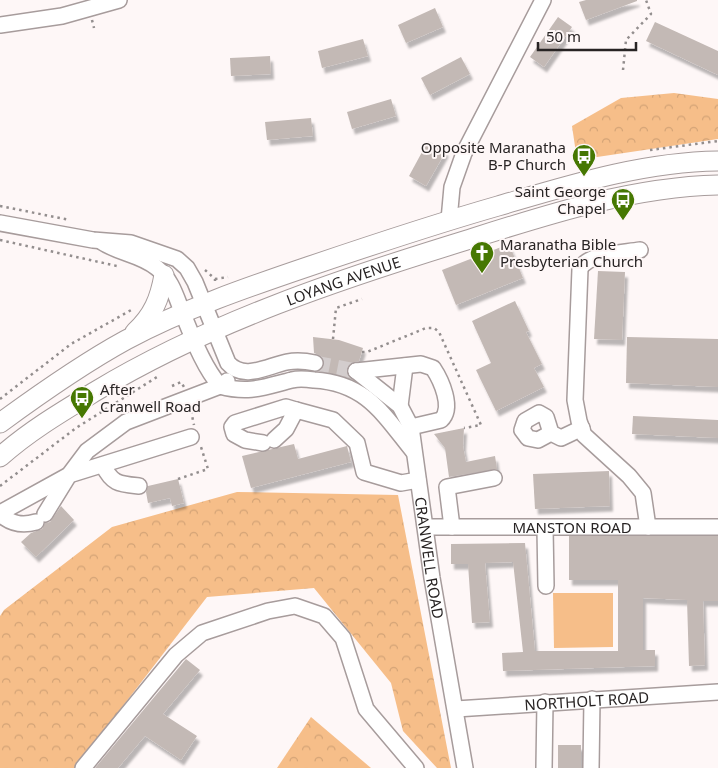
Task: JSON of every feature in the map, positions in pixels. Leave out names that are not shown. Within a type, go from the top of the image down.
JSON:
[{"type":"main road","name":"LOYANG AVENUE","points":[[0,423],[62,378],[127,340],[183,314],[258,284],[449,220],[612,174],[661,165],[718,161]]},
{"type":"main road","name":"LOYANG AVENUE","points":[[0,457],[20,440],[78,401],[157,356],[213,330],[364,272],[527,221],[631,195],[666,189],[718,185]]},
{"type":"main road","points":[[127,340],[147,321],[155,308],[164,275]]},
{"type":"street","points":[[0,25],[62,16],[119,0]]},
{"type":"street","points":[[449,220],[452,187],[464,152],[543,0]]},
{"type":"street","points":[[0,223],[102,242],[115,240],[131,243],[160,251],[177,259],[187,268],[228,363],[230,375],[220,386],[126,422],[87,451],[69,475],[40,518],[24,525],[7,521],[0,514],[69,475],[191,437]]},
{"type":"street","points":[[102,242],[112,249],[139,256],[171,282],[194,339],[210,372],[220,386],[247,391],[295,379],[332,381],[352,387],[366,397],[382,413],[413,451]]},
{"type":"street","points":[[640,250],[591,259],[583,263],[580,270],[575,400],[584,435],[610,457],[643,493],[648,527]]},
{"type":"street","points":[[228,363],[243,373],[289,362],[315,362]]},
{"type":"street","points":[[400,406],[404,366],[427,364],[433,368],[447,402],[447,411],[441,420],[411,427]]},
{"type":"street","name":"CRANWELL ROAD","points":[[404,366],[356,371],[400,406],[411,427],[413,451],[465,768]]},
{"type":"street","points":[[296,410],[286,429],[269,442],[244,440],[234,434],[232,427],[235,423],[286,408],[296,410],[332,420],[358,443],[364,472],[401,484],[418,480]]},
{"type":"street","points":[[551,433],[561,438],[582,428]]},
{"type":"street","points":[[103,465],[108,475],[119,484],[139,486]]},
{"type":"street","points":[[452,527],[447,487],[494,478]]},
{"type":"street","name":"MANSTON ROAD","points":[[426,527],[718,527]]},
{"type":"street","points":[[545,528],[546,586]]},
{"type":"street","points":[[83,768],[176,654],[202,633],[268,611],[295,606],[324,616],[343,638],[366,709],[416,768]]},
{"type":"street","name":"NORTHOLT ROAD","points":[[456,709],[718,692]]},
{"type":"street","points":[[590,768],[592,699]]},
{"type":"street","points":[[544,702],[544,768]]},
{"type":"path","points":[[623,70],[626,40],[651,14],[646,0]]},
{"type":"path","points":[[0,240],[123,267]]},
{"type":"path","points":[[333,339],[336,308],[362,299]]},
{"type":"path","points":[[0,399],[72,344],[138,307]]},
{"type":"green space","points":[[674,93],[718,99],[718,139],[577,160],[572,126],[621,98]]},
{"type":"green space","points":[[237,492],[398,495],[451,768],[437,768],[403,731],[391,683],[314,588],[207,597],[75,768],[0,768],[0,616],[4,610],[112,527]]},
{"type":"green space","points":[[553,593],[613,593],[613,647],[554,648]]},
{"type":"green space","points":[[311,717],[371,768],[277,768]]},
{"type":"building","points":[[586,0],[637,1],[586,20],[579,2]]},
{"type":"building","points":[[435,8],[443,27],[406,43],[398,25]]},
{"type":"building","points":[[558,17],[572,27],[544,67],[530,57]]},
{"type":"building","points":[[655,22],[718,51],[718,75],[646,41]]},
{"type":"building","points":[[363,39],[368,56],[322,68],[318,51]]},
{"type":"building","points":[[270,56],[271,74],[231,76],[230,58]]},
{"type":"building","points":[[461,57],[470,74],[430,95],[421,78]]},
{"type":"building","points":[[391,99],[396,116],[352,129],[347,112]]},
{"type":"building","points":[[311,118],[313,136],[267,140],[265,122]]},
{"type":"building","points":[[428,141],[446,151],[426,186],[409,176]]},
{"type":"building","name":"Maranatha Bible Presbyterian Church","points":[[509,244],[523,278],[456,305],[442,270]]},
{"type":"building","points":[[598,271],[625,272],[622,340],[594,339]]},
{"type":"building","points":[[515,301],[529,331],[526,332],[542,364],[534,368],[544,387],[496,411],[476,370],[491,363],[472,321]]},
{"type":"building","points":[[313,337],[339,340],[363,348],[359,361],[351,363],[347,368],[350,378],[319,371],[324,365],[324,361],[321,356],[314,353]]},
{"type":"building","points":[[627,337],[718,339],[718,387],[626,383]]},
{"type":"building","points":[[633,416],[718,420],[718,438],[632,434]]},
{"type":"building","points":[[464,428],[463,446],[466,462],[495,456],[497,469],[449,477],[445,448],[434,434]]},
{"type":"building","points":[[294,444],[298,459],[347,446],[351,462],[251,488],[242,456]]},
{"type":"building","points":[[609,471],[610,506],[535,509],[533,474]]},
{"type":"building","points":[[178,479],[184,503],[172,506],[170,498],[148,503],[146,492],[148,486]]},
{"type":"building","points":[[61,506],[74,520],[36,557],[21,542],[31,533],[42,529],[45,523],[50,522]]},
{"type":"building","points":[[569,536],[718,536],[718,601],[703,601],[705,665],[689,666],[687,600],[643,598],[643,650],[655,650],[655,666],[503,671],[502,653],[523,652],[513,562],[485,563],[490,622],[472,623],[468,564],[451,564],[451,544],[525,543],[535,651],[618,651],[618,580],[569,580]]},
{"type":"building","points":[[186,659],[200,670],[163,714],[197,736],[181,760],[145,736],[118,768],[95,768]]},
{"type":"building","points":[[558,745],[581,745],[581,768],[558,768]]},
{"type":"tunnel","points":[[315,363],[356,371]]},
{"type":"place","name":"Opposite Maranatha B-P Church","points":[[584,177]]},
{"type":"place","name":"Saint George Chapel","points":[[623,221]]},
{"type":"place","name":"Maranatha Bible Presbyterian Church","points":[[482,274]]},
{"type":"place","name":"After Cranwell Road","points":[[82,419]]}]
